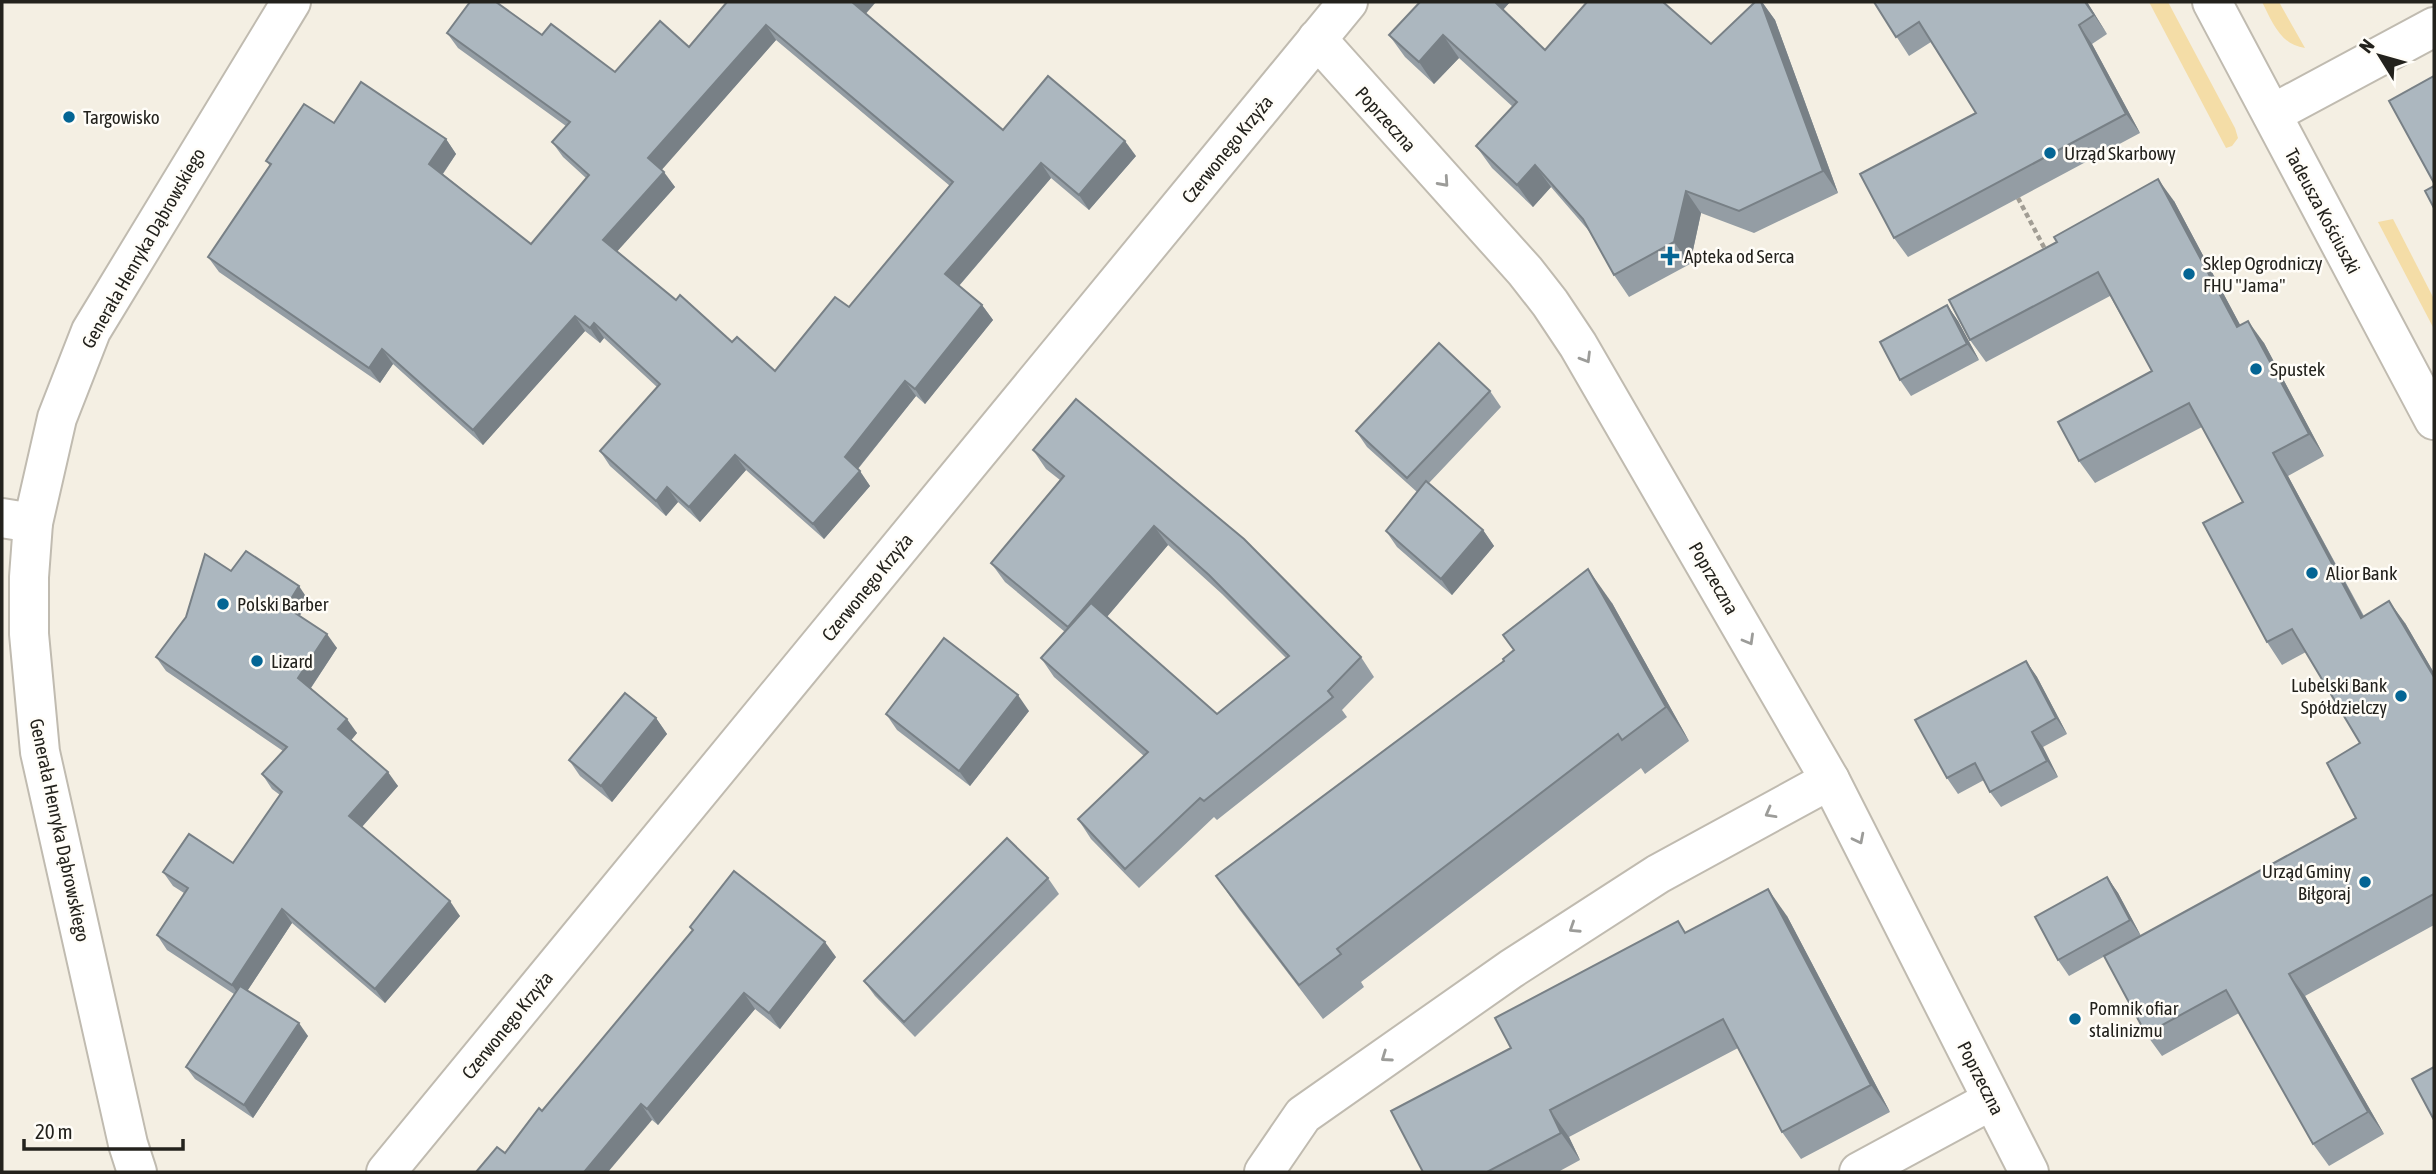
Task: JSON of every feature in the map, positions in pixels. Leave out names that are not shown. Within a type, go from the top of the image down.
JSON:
[{"type":"street","name":"Generała Henryka Dąbrowskiego","points":[[137,1172],[128,1144],[40,752],[29,634],[29,577],[18,521],[91,331],[291,2]]},
{"type":"street","name":"Czerwonego Krzyża","points":[[386,1172],[1348,2]]},
{"type":"street","name":"Tadeusza Kościuszki","points":[[2212,2],[2434,420]]},
{"type":"street","points":[[2272,114],[2434,26]]},
{"type":"street","name":"Poprzeczna","points":[[1317,39],[1525,271],[1578,345],[1830,780],[2029,1172]]},
{"type":"street","points":[[1264,1172],[1303,1115],[1511,969],[1658,874],[1830,780]]},
{"type":"street","points":[[1859,1172],[1992,1100]]},
{"type":"path","points":[[2018,198],[2051,260]]},
{"type":"shaded area","points":[[2149,2],[2168,2],[2235,128],[2238,138],[2232,146],[2226,148]]},
{"type":"shaded area","points":[[2262,2],[2279,2],[2305,48],[2296,46],[2283,37]]},
{"type":"shaded area","points":[[2393,219],[2434,299],[2434,329],[2378,222]]},
{"type":"building","points":[[470,2],[496,2],[542,35],[551,24],[615,72],[660,21],[689,47],[727,2],[852,2],[1003,130],[1048,76],[1125,141],[1079,195],[1041,163],[945,274],[982,305],[915,389],[905,381],[845,457],[860,471],[813,524],[735,455],[689,507],[667,487],[656,501],[600,451],[660,384],[594,323],[590,328],[575,316],[473,430],[382,349],[369,368],[208,257],[271,164],[266,161],[304,104],[334,123],[361,82],[446,139],[429,164],[531,244],[589,175],[552,142],[570,122],[447,33]],"holes":[[[766,25],[953,182],[849,307],[835,297],[775,371],[737,337],[732,342],[680,295],[676,300],[603,240],[664,172],[648,158]]]},
{"type":"building","points":[[1420,2],[1495,2],[1545,50],[1587,2],[1663,2],[1711,44],[1755,2],[1761,2],[1823,171],[1739,211],[1686,191],[1674,242],[1614,275],[1583,219],[1535,165],[1517,185],[1476,146],[1517,102],[1443,35],[1419,62],[1389,35]]},
{"type":"building","points":[[1874,2],[2085,2],[2094,15],[2079,25],[2126,114],[1894,238],[1860,174],[1976,113],[1919,22],[1896,37]]},
{"type":"building","points":[[2434,76],[2434,183],[2389,101]]},
{"type":"building","points":[[2158,179],[2237,327],[2248,321],[2309,434],[2273,453],[2361,618],[2389,601],[2434,677],[2434,894],[2289,974],[2368,1112],[2313,1144],[2226,990],[2146,1034],[2104,956],[2356,818],[2327,763],[2360,743],[2292,629],[2267,642],[2203,523],[2243,502],[2189,403],[2079,461],[2058,422],[2152,371],[2098,272],[1970,340],[1949,300],[2057,242],[2054,237]]},
{"type":"building","points":[[2434,186],[2434,208],[2425,191]]},
{"type":"building","points":[[1947,305],[1967,344],[1900,380],[1880,342]]},
{"type":"building","points":[[1439,343],[1490,391],[1407,478],[1356,431]]},
{"type":"building","points":[[1076,399],[1244,539],[1361,657],[1328,691],[1333,697],[1204,801],[1200,798],[1125,869],[1078,819],[1148,752],[1041,658],[1091,603],[1217,714],[1289,656],[1209,575],[1154,526],[1068,627],[991,563],[1064,476],[1033,450]]},
{"type":"building","points":[[1426,481],[1483,530],[1441,579],[1386,531]]},
{"type":"building","points":[[246,551],[299,586],[286,607],[327,634],[298,678],[347,719],[338,729],[388,772],[349,816],[450,901],[375,989],[282,909],[232,985],[157,935],[188,888],[163,872],[189,834],[233,863],[282,792],[262,774],[287,747],[156,657],[186,617],[205,554],[231,571]]},
{"type":"building","points":[[1588,569],[1666,707],[1622,740],[1618,734],[1337,949],[1341,954],[1299,985],[1216,876],[1504,661],[1514,650],[1503,635]]},
{"type":"building","points":[[944,638],[1018,695],[959,771],[886,714]]},
{"type":"building","points":[[2026,661],[2056,718],[2032,732],[2047,761],[1990,792],[1975,763],[1947,778],[1915,720]]},
{"type":"building","points":[[625,693],[656,718],[601,786],[569,760]]},
{"type":"building","points":[[1007,838],[1048,878],[904,1022],[864,981]]},
{"type":"building","points":[[734,871],[825,942],[769,1013],[744,993],[647,1109],[641,1104],[586,1172],[476,1172],[497,1147],[505,1153],[539,1108],[542,1111],[693,930],[690,927]]},
{"type":"building","points":[[2107,877],[2130,920],[2058,960],[2035,917]]},
{"type":"building","points":[[1768,889],[1871,1085],[1782,1132],[1723,1019],[1550,1110],[1561,1133],[1487,1172],[1423,1172],[1391,1111],[1511,1048],[1495,1018],[1678,921],[1685,933]]},
{"type":"building","points":[[240,986],[299,1023],[244,1105],[186,1067]]},
{"type":"building","points":[[2434,1067],[2434,1120],[2412,1079]]},
{"type":"place","name":"Targowisko","points":[[69,117]]},
{"type":"place","name":"Urząd Skarbowy","points":[[2050,153]]},
{"type":"place","name":"Apteka od Serca","points":[[1670,256]]},
{"type":"place","name":"Sklep Ogrodniczy FHU \"Jama\"","points":[[2189,274]]},
{"type":"place","name":"Spustek","points":[[2256,369]]},
{"type":"place","name":"Alior Bank","points":[[2312,573]]},
{"type":"place","name":"Polski Barber","points":[[223,604]]},
{"type":"place","name":"Lizard","points":[[257,661]]},
{"type":"place","name":"Lubelski Bank Spółdzielczy","points":[[2401,696]]},
{"type":"place","name":"Urząd Gminy Biłgoraj","points":[[2365,882]]},
{"type":"place","name":"Pomnik ofiar stalinizmu","points":[[2075,1019]]}]
